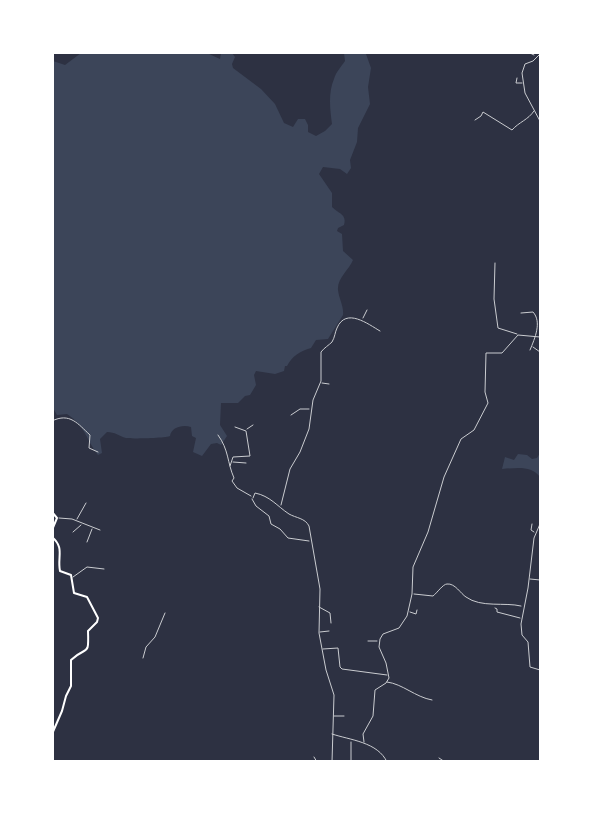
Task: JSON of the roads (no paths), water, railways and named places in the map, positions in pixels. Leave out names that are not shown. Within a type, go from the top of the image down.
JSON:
[{"type":"main road","points":[[52,512],[57,518],[52,530]]},
{"type":"main road","points":[[52,537],[59,543],[61,549],[60,571],[70,574],[74,593],[89,598],[98,619],[88,631],[87,650],[73,657],[70,662],[71,686],[52,734]]},
{"type":"street","points":[[528,52],[536,57]]},
{"type":"street","points":[[540,54],[523,66],[528,100],[540,122]]},
{"type":"street","points":[[516,78],[516,83],[524,83]]},
{"type":"street","points":[[475,120],[483,112],[512,130],[530,117],[535,110]]},
{"type":"street","points":[[495,263],[494,299],[498,328],[519,335],[540,337]]},
{"type":"street","points":[[362,320],[367,310]]},
{"type":"street","points":[[521,313],[528,311],[536,313],[538,328],[530,350]]},
{"type":"street","points":[[281,506],[290,469],[309,429],[311,409],[320,383],[320,353],[332,342],[338,325],[345,320],[351,318],[362,320],[380,331]]},
{"type":"street","points":[[364,742],[363,735],[374,712],[375,690],[387,682],[389,675],[379,641],[383,634],[401,626],[409,611],[413,567],[428,532],[444,477],[461,440],[474,429],[488,403],[485,390],[486,353],[502,353],[519,335]]},
{"type":"street","points":[[532,345],[540,352]]},
{"type":"street","points":[[320,383],[329,384]]},
{"type":"street","points":[[291,415],[300,409],[311,409]]},
{"type":"street","points":[[52,421],[64,417],[71,418],[90,435],[89,448],[98,452]]},
{"type":"street","points":[[234,427],[246,430],[253,425]]},
{"type":"street","points":[[228,466],[233,457],[250,456],[246,430]]},
{"type":"street","points":[[218,435],[227,448],[228,466],[234,478],[232,481],[253,498]]},
{"type":"street","points":[[232,462],[246,463]]},
{"type":"street","points":[[311,541],[288,538],[280,529],[271,524],[268,516],[255,505],[254,493],[281,506],[292,516],[307,522],[311,541],[320,589],[319,633],[326,670],[334,694],[332,762]]},
{"type":"street","points":[[76,521],[86,503]]},
{"type":"street","points":[[57,518],[76,521],[100,530]]},
{"type":"street","points":[[74,532],[82,524]]},
{"type":"street","points":[[532,524],[531,530],[536,533]]},
{"type":"street","points":[[540,524],[536,533],[521,618],[521,630],[527,642],[530,667],[540,670]]},
{"type":"street","points":[[87,542],[93,527]]},
{"type":"street","points":[[72,577],[87,567],[104,569]]},
{"type":"street","points":[[529,579],[540,580]]},
{"type":"street","points":[[412,594],[433,596],[448,584],[459,590],[465,597],[477,602],[523,606]]},
{"type":"street","points":[[319,607],[330,613],[331,623]]},
{"type":"street","points":[[495,608],[497,612],[521,618]]},
{"type":"street","points":[[409,611],[416,614],[417,610]]},
{"type":"street","points":[[143,658],[146,647],[157,632],[165,614]]},
{"type":"street","points":[[319,633],[329,631]]},
{"type":"street","points":[[368,641],[379,641]]},
{"type":"street","points":[[322,650],[338,648],[341,668],[389,675]]},
{"type":"street","points":[[387,682],[398,685],[417,696],[432,700]]},
{"type":"street","points":[[332,716],[344,716]]},
{"type":"street","points":[[332,734],[364,742],[383,754],[387,762]]},
{"type":"street","points":[[351,740],[351,762]]},
{"type":"street","points":[[314,757],[317,762]]},
{"type":"street","points":[[439,758],[445,762]]}]
